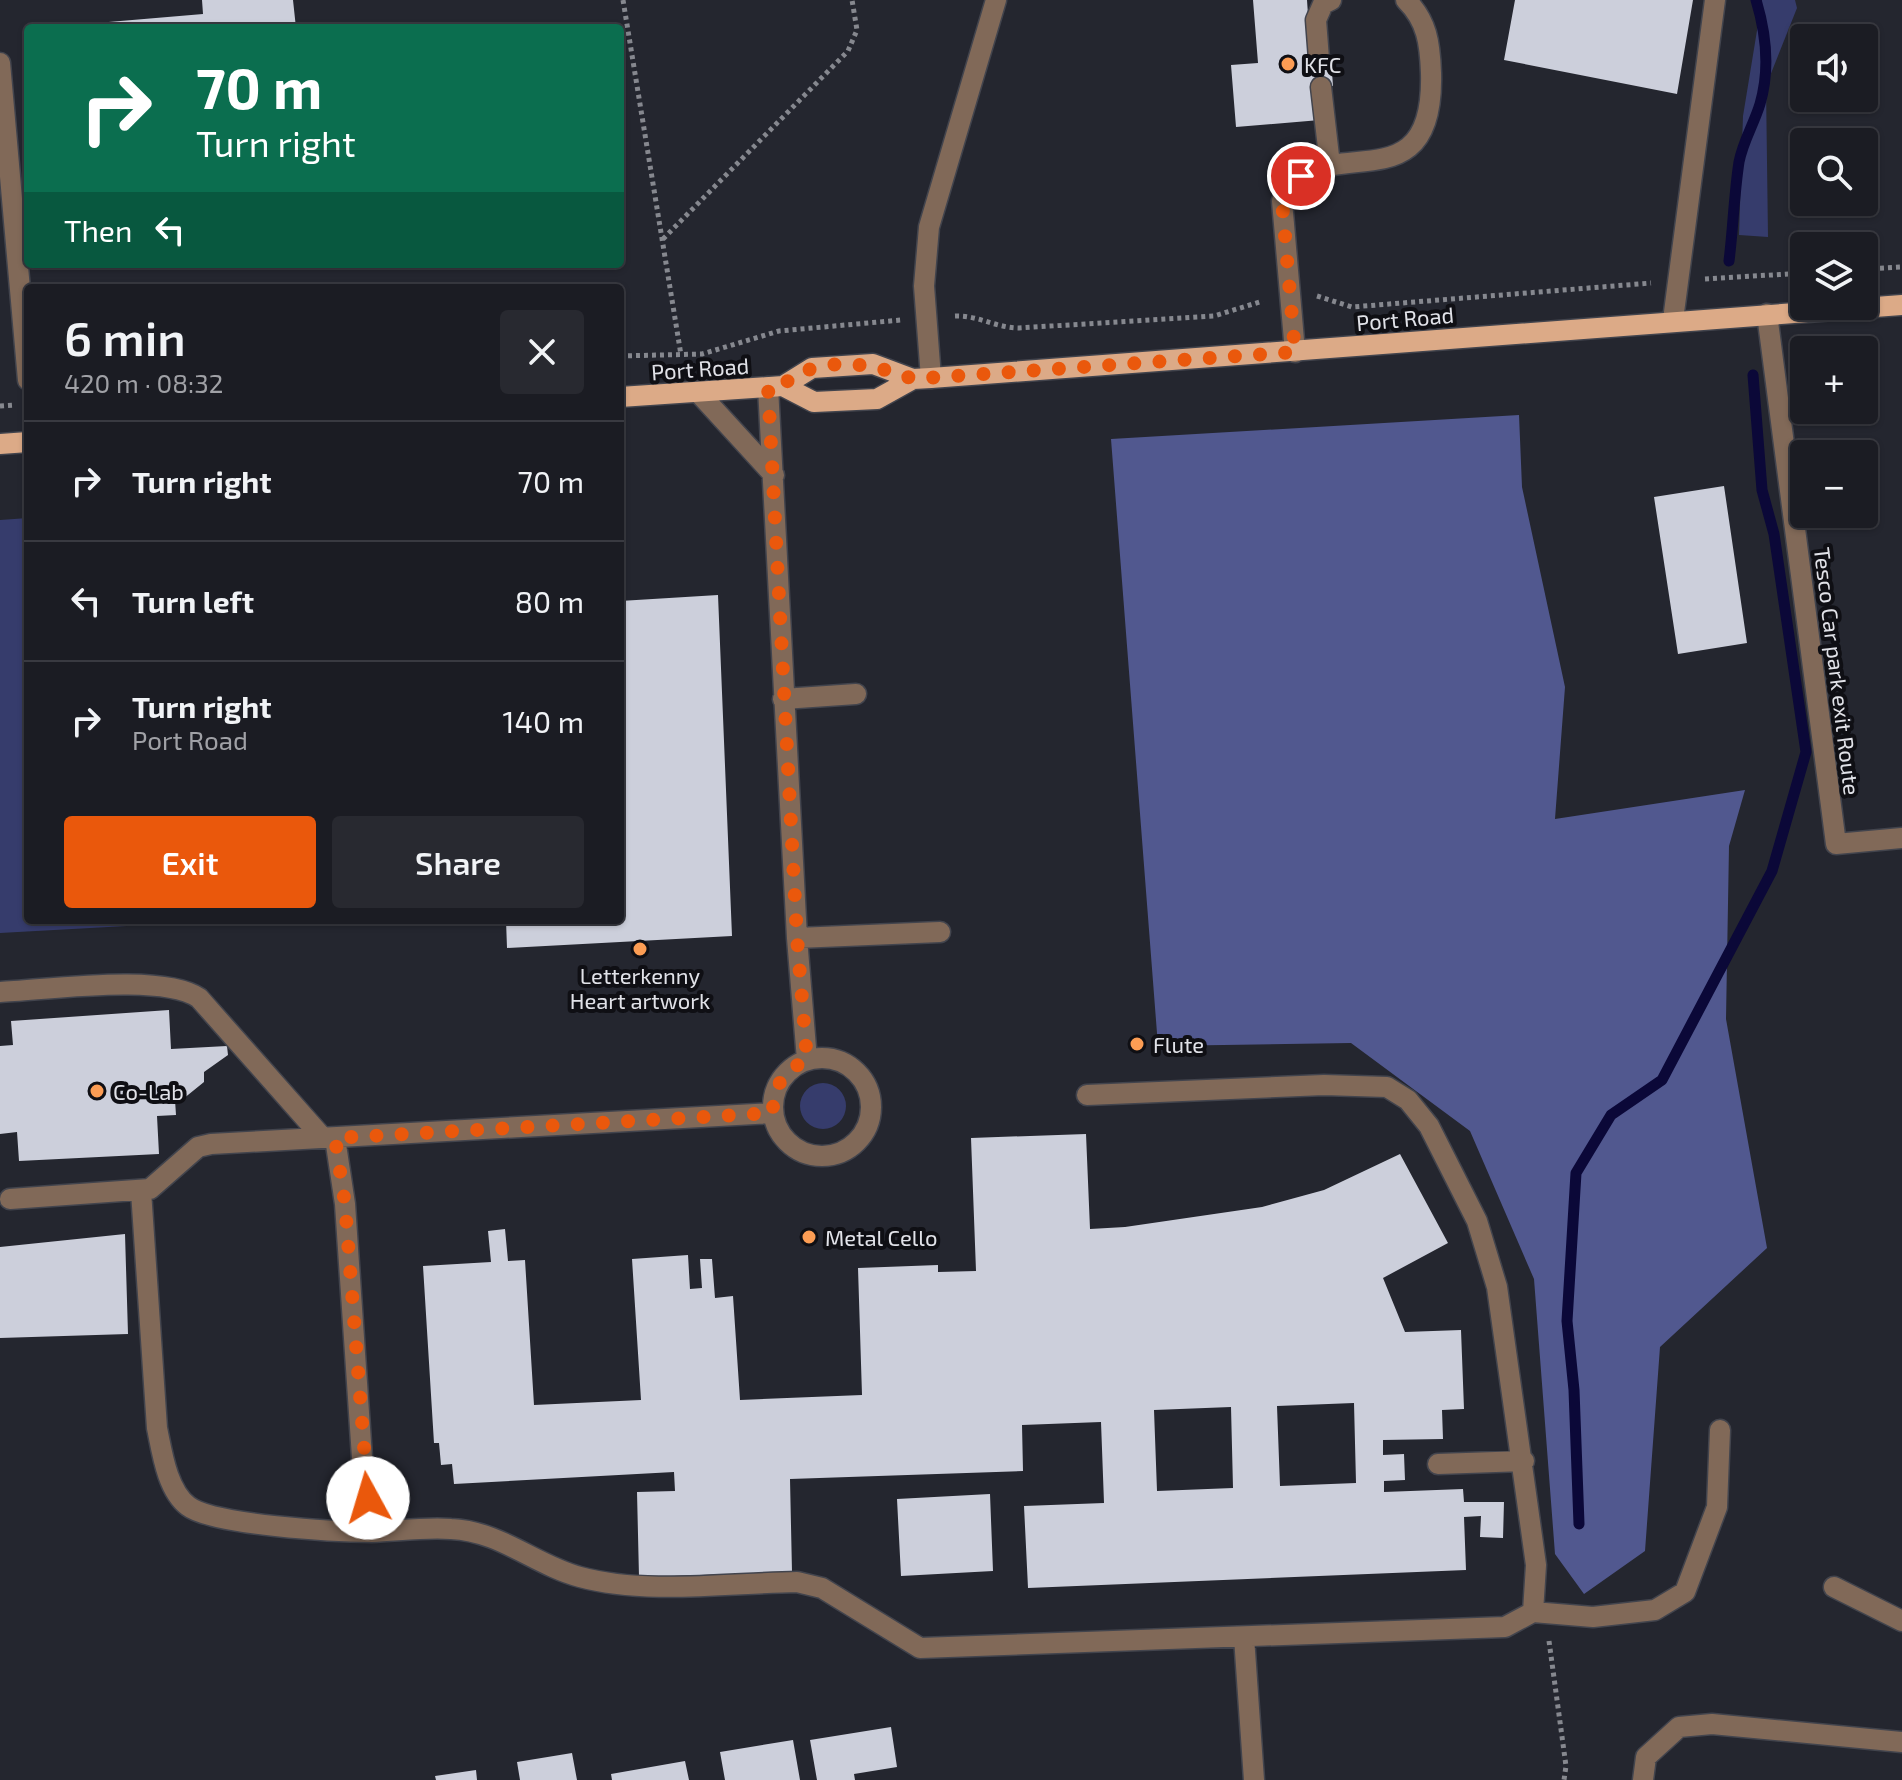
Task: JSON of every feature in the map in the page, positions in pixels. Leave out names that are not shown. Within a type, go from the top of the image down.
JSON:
[{"type":"main road","name":"Port Road","points":[[775,386],[814,402],[877,399],[922,379],[1902,305]]},
{"type":"main road","name":"Port Road","points":[[624,397],[775,386],[812,368],[873,364],[922,379]]},
{"type":"main road","points":[[0,444],[24,442]]},
{"type":"street","points":[[922,379],[929,227],[996,0]]},
{"type":"street","points":[[1319,59],[1316,20],[1323,4],[1331,0]]},
{"type":"street","points":[[1295,352],[1282,201],[1288,187],[1301,176],[1330,165],[1379,159],[1414,146],[1425,127],[1432,93],[1426,26],[1406,0]]},
{"type":"street","points":[[1673,320],[1715,0]]},
{"type":"street","points":[[0,63],[9,286],[24,360]]},
{"type":"street","points":[[1321,87],[1330,165]]},
{"type":"street","name":"Tesco Car park exit Route","points":[[1767,314],[1836,844],[1902,838]]},
{"type":"street","points":[[775,386],[774,475],[783,699],[807,1060]]},
{"type":"street","points":[[698,392],[774,475]]},
{"type":"street","points":[[783,699],[856,694]]},
{"type":"street","points":[[797,938],[940,932]]},
{"type":"street","points":[[0,992],[158,985],[188,990],[199,998],[328,1138],[345,1204],[367,1532]]},
{"type":"street","points":[[832,1059],[844,1063],[862,1079],[871,1109],[862,1136],[839,1153],[806,1154],[783,1137],[773,1113],[779,1082],[786,1072],[807,1060],[832,1059]]},
{"type":"street","points":[[1087,1095],[1324,1085],[1387,1087],[1408,1100],[1429,1126],[1477,1221],[1497,1287],[1524,1461],[1536,1565],[1533,1612]]},
{"type":"street","points":[[10,1199],[141,1191],[162,1182],[198,1147],[773,1113]]},
{"type":"street","points":[[141,1191],[157,1428],[171,1481],[187,1505],[218,1518],[367,1532],[450,1528],[485,1533],[577,1576],[620,1586],[797,1582],[822,1588],[920,1648],[1505,1627],[1533,1612],[1593,1617],[1655,1610],[1685,1592],[1717,1507],[1720,1430]]},
{"type":"street","points":[[1438,1464],[1524,1461]]},
{"type":"street","points":[[1834,1587],[1902,1621]]},
{"type":"street","points":[[1244,1637],[1254,1780]]},
{"type":"street","points":[[1643,1780],[1646,1757],[1679,1727],[1712,1724],[1902,1742]]},
{"type":"path","points":[[623,0],[681,355]]},
{"type":"path","points":[[662,240],[848,51],[857,30],[852,0]]},
{"type":"path","points":[[1878,268],[1902,267]]},
{"type":"path","points":[[1324,296],[1352,307],[1790,274]]},
{"type":"path","points":[[1533,1612],[1549,1639],[1566,1766],[1564,1780]]},
{"type":"shaded area","points":[[1762,0],[1795,0],[1797,8],[1766,86],[1768,237],[1739,235],[1743,116]]},
{"type":"shaded area","points":[[1519,415],[1522,487],[1565,687],[1555,819],[1745,790],[1729,846],[1726,1019],[1767,1248],[1660,1347],[1645,1551],[1584,1594],[1555,1554],[1534,1279],[1470,1131],[1351,1043],[1158,1046],[1111,439]]},
{"type":"shaded area","points":[[24,518],[24,924],[163,924],[0,933],[0,520]]},
{"type":"shaded area","points":[[823,1083],[839,1090],[846,1106],[839,1122],[823,1129],[807,1122],[800,1106],[807,1090]]},
{"type":"building","points":[[202,0],[293,0],[296,24],[85,24],[203,14]]},
{"type":"building","name":"KFC","points":[[1253,0],[1307,0],[1311,59],[1331,58],[1333,86],[1317,87],[1320,120],[1236,127],[1231,65],[1258,63]]},
{"type":"building","points":[[1515,0],[1693,0],[1677,94],[1504,60]]},
{"type":"building","points":[[1724,486],[1747,643],[1678,654],[1654,497]]},
{"type":"building","points":[[718,595],[732,936],[507,948],[506,924],[624,924],[624,601]]},
{"type":"building","name":"Co-Lab","points":[[169,1010],[171,1049],[227,1046],[228,1055],[204,1072],[204,1082],[183,1099],[175,1100],[176,1115],[157,1116],[159,1154],[19,1161],[17,1132],[0,1134],[0,1046],[13,1045],[11,1021]]},
{"type":"building","points":[[1086,1134],[1090,1229],[1125,1227],[1262,1207],[1324,1190],[1400,1154],[1448,1243],[1383,1278],[1405,1332],[1461,1330],[1464,1409],[1442,1410],[1443,1439],[1383,1440],[1383,1455],[1404,1454],[1405,1480],[1384,1481],[1384,1492],[1463,1489],[1464,1502],[1504,1502],[1503,1538],[1480,1537],[1481,1516],[1464,1517],[1466,1570],[1028,1588],[1024,1506],[1104,1503],[1101,1422],[1022,1425],[1023,1471],[790,1479],[792,1572],[639,1577],[637,1492],[675,1491],[674,1472],[454,1484],[452,1464],[441,1465],[439,1443],[434,1443],[423,1266],[491,1262],[488,1231],[505,1229],[508,1261],[525,1260],[534,1405],[641,1400],[632,1259],[688,1255],[690,1289],[702,1288],[700,1259],[712,1259],[715,1298],[733,1296],[740,1400],[862,1395],[858,1268],[938,1265],[938,1272],[976,1271],[971,1138]],"holes":[[[1354,1403],[1356,1483],[1280,1486],[1277,1406]],[[1231,1407],[1233,1488],[1157,1491],[1154,1410]]]},
{"type":"building","points":[[125,1234],[128,1334],[0,1338],[0,1247]]},
{"type":"building","points":[[990,1494],[993,1571],[901,1576],[897,1499]]},
{"type":"building","points":[[891,1727],[897,1767],[854,1774],[855,1780],[817,1780],[810,1740]]},
{"type":"building","points":[[793,1740],[800,1780],[725,1780],[720,1752]]},
{"type":"building","points":[[572,1753],[577,1780],[520,1780],[517,1762]]},
{"type":"building","points":[[685,1761],[689,1780],[612,1780],[611,1774]]},
{"type":"building","points":[[476,1770],[477,1780],[436,1780],[435,1776]]},
{"type":"waterway","points":[[1729,261],[1739,162],[1760,104],[1765,78],[1764,38],[1756,0]]},
{"type":"waterway","points":[[1579,1524],[1574,1390],[1567,1321],[1576,1173],[1611,1115],[1662,1080],[1772,871],[1806,752],[1774,534],[1762,490],[1753,375]]},
{"type":"place","name":"KFC","points":[[1288,64]]},
{"type":"place","name":"Letterkenny Heart artwork","points":[[640,949]]},
{"type":"place","name":"Flute","points":[[1137,1044]]},
{"type":"place","name":"Co-Lab","points":[[97,1091]]},
{"type":"place","name":"Metal Cello","points":[[809,1237]]},
{"type":"route","points":[[368,1498],[345,1204],[335,1138],[773,1113],[779,1082],[786,1072],[807,1060],[783,699],[776,501],[768,387],[783,386],[812,368],[873,364],[913,379],[1295,352],[1282,201],[1288,187],[1301,176]]}]
